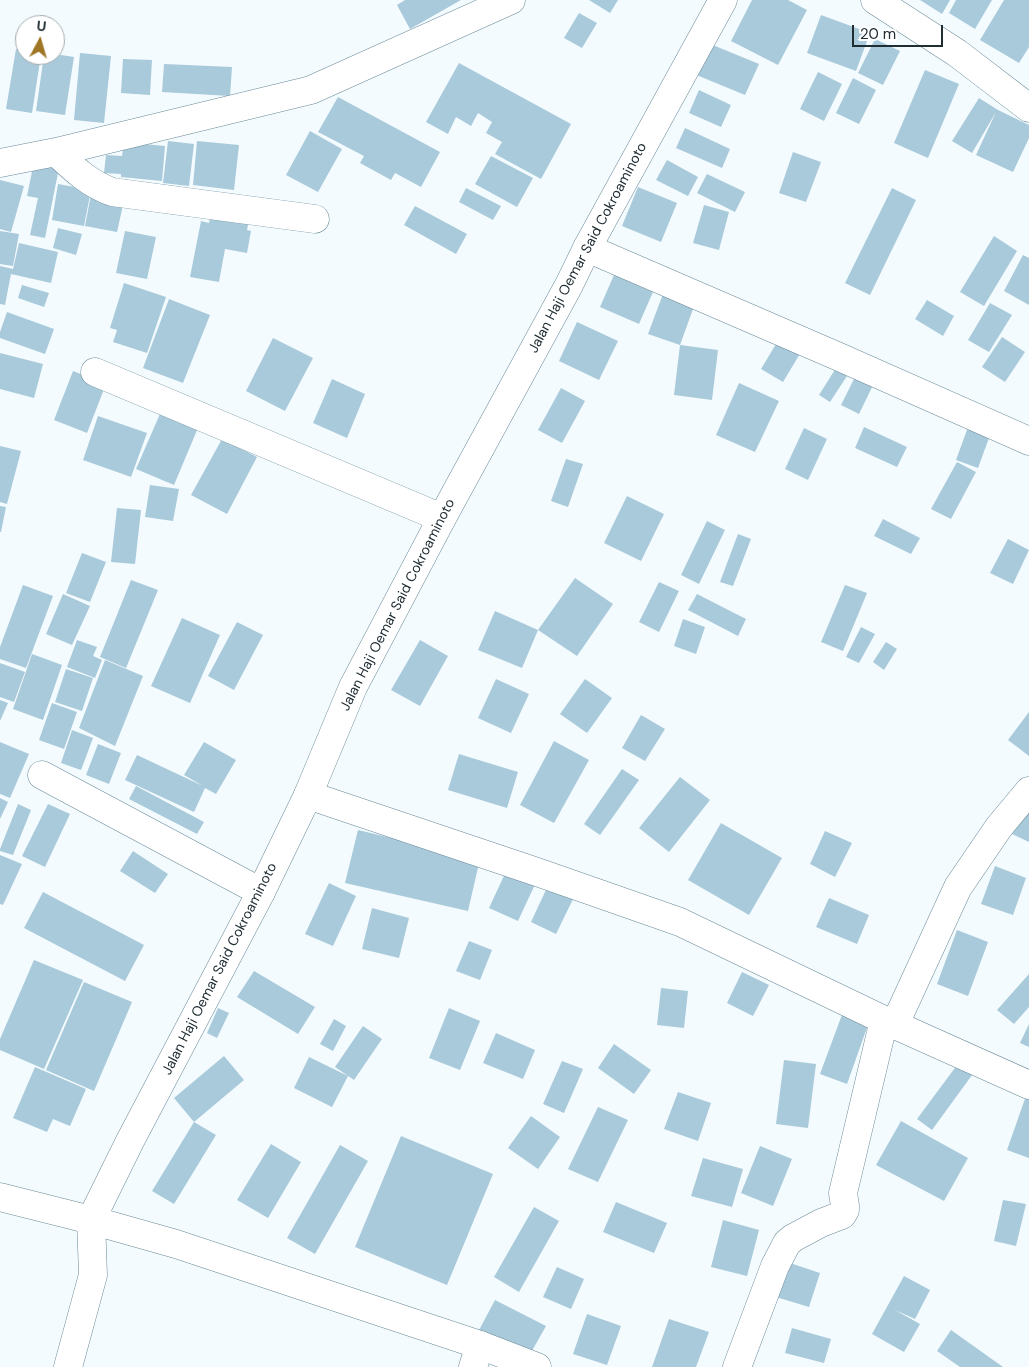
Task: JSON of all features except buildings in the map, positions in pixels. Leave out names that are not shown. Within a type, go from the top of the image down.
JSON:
[{"type":"street","points":[[0,162],[56,152],[311,90],[511,0]]},
{"type":"street","name":"Jalan Haji Oemar Said Cokroaminoto","points":[[91,1220],[130,1141],[261,892],[308,795],[353,686],[569,285],[587,248],[723,0]]},
{"type":"street","points":[[875,0],[957,53],[1029,108]]},
{"type":"street","points":[[56,152],[87,180],[112,192],[315,219]]},
{"type":"street","points":[[587,248],[1029,441]]},
{"type":"street","points":[[95,372],[442,518]]},
{"type":"street","points":[[42,775],[261,892]]},
{"type":"street","points":[[738,1367],[775,1266],[787,1243],[821,1223],[842,1215],[845,1210],[846,1202],[843,1193],[890,1022],[958,888],[999,827],[1029,791]]},
{"type":"street","points":[[308,795],[680,922],[890,1022],[1029,1085]]},
{"type":"street","points":[[0,1196],[176,1244],[476,1356],[537,1367]]},
{"type":"street","points":[[68,1367],[93,1275],[91,1220]]}]
